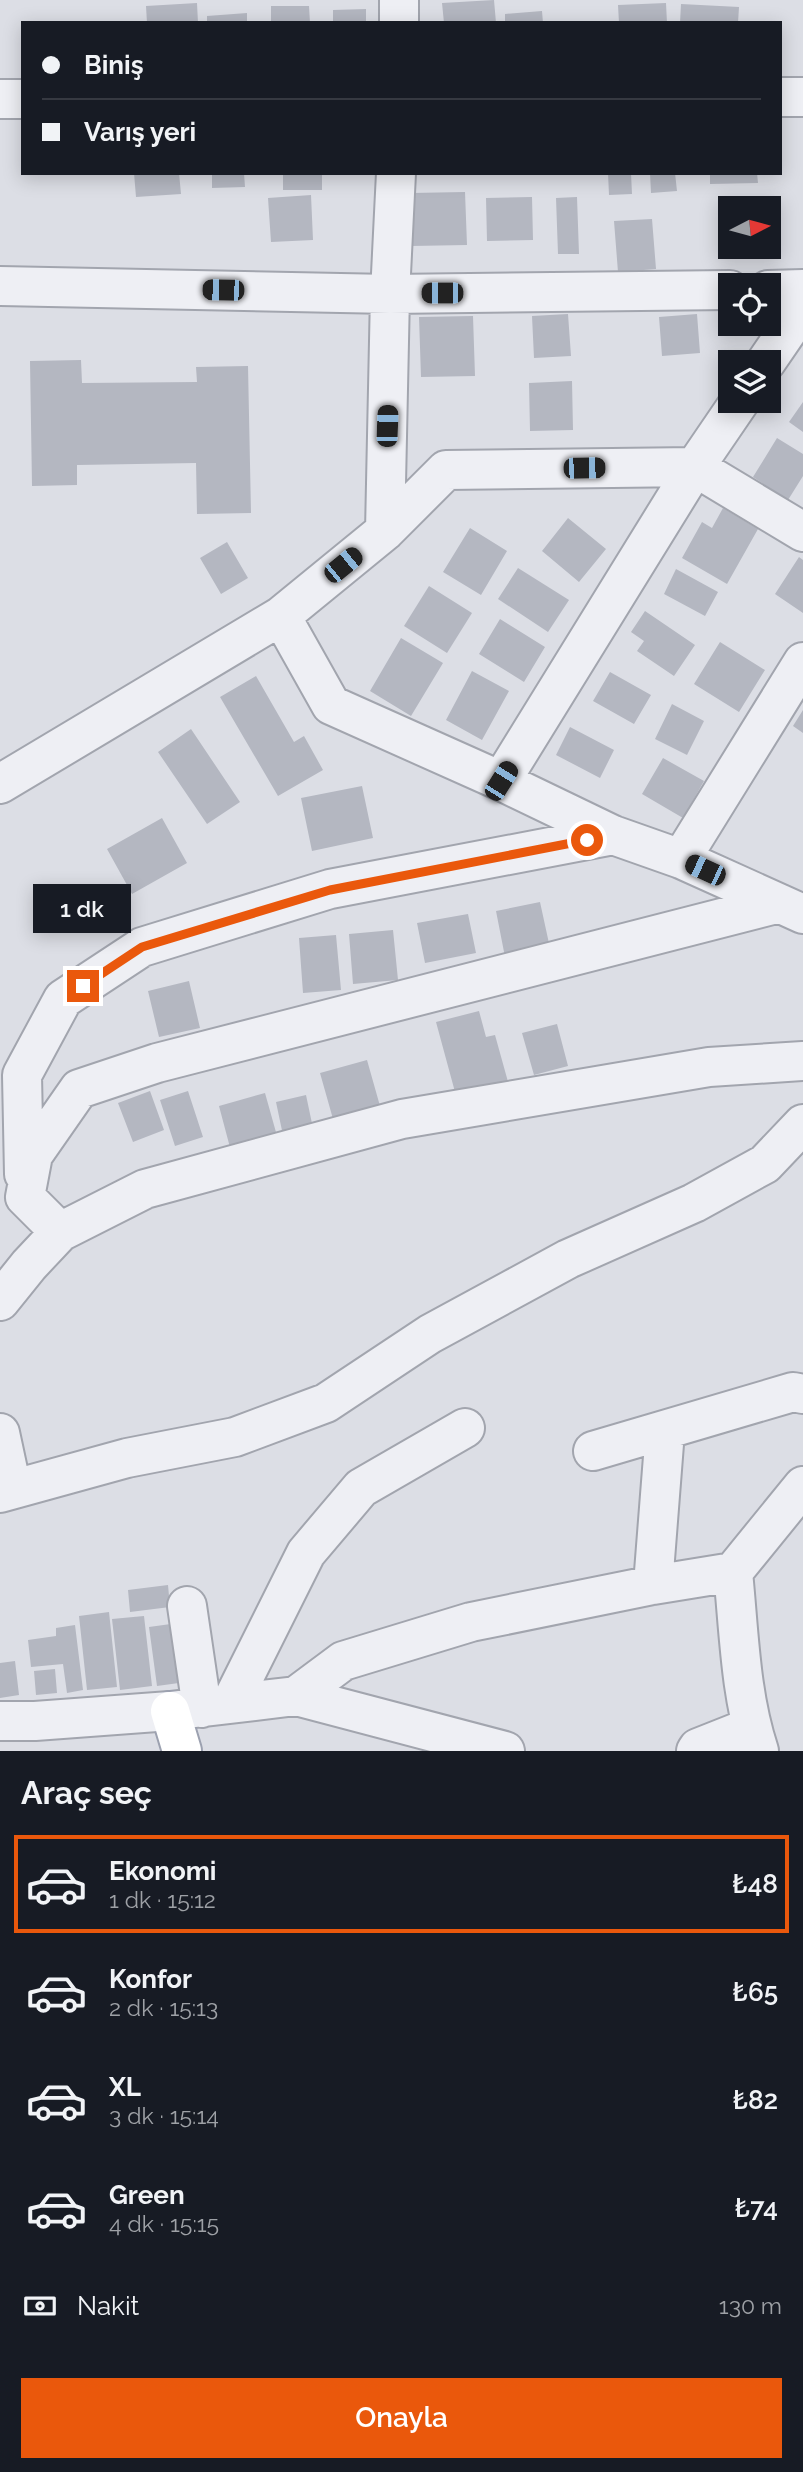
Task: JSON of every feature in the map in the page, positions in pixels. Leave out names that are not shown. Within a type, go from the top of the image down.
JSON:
[{"type":"main road","points":[[182,1751],[201,1708]]},
{"type":"street","points":[[399,0],[399,21]]},
{"type":"street","points":[[782,97],[803,97]]},
{"type":"street","points":[[0,99],[21,99]]},
{"type":"street","points":[[385,531],[390,294],[396,175]]},
{"type":"street","points":[[0,286],[390,294],[718,290]]},
{"type":"street","points":[[781,290],[803,289]]},
{"type":"street","points":[[774,350],[803,308]]},
{"type":"street","points":[[501,781],[695,467],[732,413]]},
{"type":"street","points":[[0,784],[281,616],[385,531],[446,470],[695,467],[803,531]]},
{"type":"street","points":[[281,616],[331,705],[501,781],[613,835],[681,859],[790,909]]},
{"type":"street","points":[[681,859],[803,662]]},
{"type":"street","points":[[60,1232],[25,1197],[22,1075],[64,999],[142,947],[330,890],[613,835]]},
{"type":"street","points":[[25,1197],[33,1155],[79,1089],[157,1063],[790,909]]},
{"type":"street","points":[[0,1301],[60,1232],[145,1189],[402,1119],[709,1067],[803,1061]]},
{"type":"street","points":[[0,1433],[6,1491],[127,1458],[235,1437],[326,1403],[430,1334],[568,1259],[694,1203],[765,1164],[802,1126]]},
{"type":"street","points":[[593,1451],[793,1392],[803,1394]]},
{"type":"street","points":[[201,1708],[306,1553],[361,1488],[465,1428]]},
{"type":"street","points":[[653,1585],[665,1431]]},
{"type":"street","points":[[296,1696],[343,1661],[471,1622],[653,1585],[733,1572],[803,1486]]},
{"type":"street","points":[[696,1751],[698,1748],[755,1739],[733,1572]]},
{"type":"street","points":[[187,1606],[201,1708]]},
{"type":"street","points":[[0,1721],[35,1721],[201,1708],[296,1696],[505,1751]]},
{"type":"building","points":[[494,0],[496,21],[444,21],[442,3]]},
{"type":"building","points":[[197,3],[198,21],[147,21],[146,6]]},
{"type":"building","points":[[666,3],[667,21],[619,21],[618,5]]},
{"type":"building","points":[[681,4],[739,7],[738,21],[680,21]]},
{"type":"building","points":[[271,6],[309,6],[310,21],[271,21]]},
{"type":"building","points":[[366,9],[366,21],[333,21],[333,10]]},
{"type":"building","points":[[542,11],[543,21],[505,21],[505,14]]},
{"type":"building","points":[[247,13],[247,21],[207,21],[207,16]]},
{"type":"building","points":[[134,175],[179,175],[181,194],[136,197]]},
{"type":"building","points":[[212,175],[244,175],[245,187],[212,188]]},
{"type":"building","points":[[283,175],[322,175],[322,190],[283,190]]},
{"type":"building","points":[[608,175],[631,175],[632,194],[609,195]]},
{"type":"building","points":[[650,175],[675,175],[677,191],[651,193]]},
{"type":"building","points":[[710,175],[757,175],[758,183],[710,184]]},
{"type":"building","points":[[465,192],[467,245],[411,246],[410,193]]},
{"type":"building","points":[[311,195],[313,240],[271,242],[268,198]]},
{"type":"building","points":[[532,197],[533,240],[487,241],[486,198]]},
{"type":"building","points":[[577,197],[579,254],[558,254],[556,198]]},
{"type":"building","points":[[652,219],[656,269],[618,272],[614,221]]},
{"type":"building","points":[[568,314],[571,356],[534,358],[532,316]]},
{"type":"building","points":[[697,314],[700,353],[662,356],[659,317]]},
{"type":"building","points":[[473,316],[475,376],[421,377],[419,317]]},
{"type":"building","points":[[81,360],[82,383],[197,382],[196,367],[248,366],[251,513],[197,514],[196,463],[77,465],[77,485],[32,486],[30,361]]},
{"type":"building","points":[[572,381],[573,430],[530,431],[529,383]]},
{"type":"building","points":[[803,402],[803,432],[789,422]]},
{"type":"building","points":[[777,438],[803,454],[803,476],[788,500],[753,477]]},
{"type":"building","points":[[723,508],[758,529],[727,584],[682,558],[702,522],[712,528]]},
{"type":"building","points":[[568,518],[606,549],[579,582],[542,551]]},
{"type":"building","points":[[470,528],[507,551],[481,595],[443,572]]},
{"type":"building","points":[[227,542],[248,578],[221,594],[200,558]]},
{"type":"building","points":[[799,557],[803,560],[803,613],[775,594]]},
{"type":"building","points":[[518,568],[569,600],[548,632],[498,599]]},
{"type":"building","points":[[676,569],[718,592],[705,616],[664,594]]},
{"type":"building","points":[[429,586],[472,613],[447,653],[404,626]]},
{"type":"building","points":[[645,611],[695,645],[674,676],[637,651],[644,641],[631,632]]},
{"type":"building","points":[[500,619],[545,647],[524,682],[479,654]]},
{"type":"building","points":[[401,638],[443,663],[411,716],[370,691]]},
{"type":"building","points":[[720,642],[765,670],[739,712],[694,684]]},
{"type":"building","points":[[472,671],[509,691],[482,740],[446,720]]},
{"type":"building","points":[[610,672],[651,695],[634,724],[593,701]]},
{"type":"building","points":[[256,676],[294,742],[304,736],[323,770],[278,796],[220,697]]},
{"type":"building","points":[[672,704],[704,721],[687,755],[655,739]]},
{"type":"building","points":[[803,710],[803,733],[793,726]]},
{"type":"building","points":[[570,727],[614,750],[600,778],[556,755]]},
{"type":"building","points":[[191,729],[240,802],[207,824],[158,752]]},
{"type":"building","points":[[663,758],[704,781],[683,818],[642,794]]},
{"type":"building","points":[[362,786],[373,838],[312,851],[301,798]]},
{"type":"building","points":[[162,818],[187,863],[132,894],[107,849]]},
{"type":"building","points":[[540,902],[550,948],[505,957],[496,911]]},
{"type":"building","points":[[468,914],[476,953],[425,963],[417,923]]},
{"type":"building","points":[[393,930],[398,980],[353,984],[349,934]]},
{"type":"building","points":[[336,935],[341,990],[303,993],[299,938]]},
{"type":"building","points":[[189,981],[200,1028],[159,1037],[148,991]]},
{"type":"building","points":[[479,1011],[486,1037],[495,1035],[510,1089],[458,1103],[436,1022]]},
{"type":"building","points":[[557,1024],[568,1066],[534,1075],[522,1033]]},
{"type":"building","points":[[367,1060],[380,1106],[333,1119],[320,1073]]},
{"type":"building","points":[[150,1091],[164,1130],[133,1142],[118,1103]]},
{"type":"building","points":[[188,1091],[203,1137],[175,1146],[160,1100]]},
{"type":"building","points":[[265,1093],[279,1143],[232,1155],[219,1106]]},
{"type":"building","points":[[306,1095],[314,1133],[284,1140],[276,1102]]},
{"type":"building","points":[[168,1585],[170,1607],[130,1612],[128,1590]]},
{"type":"building","points":[[109,1612],[117,1687],[87,1690],[79,1616]]},
{"type":"building","points":[[144,1616],[152,1686],[120,1690],[112,1619]]},
{"type":"building","points":[[178,1623],[186,1682],[157,1686],[149,1627]]},
{"type":"building","points":[[75,1625],[83,1690],[67,1693],[63,1664],[31,1667],[28,1640],[56,1636],[56,1628]]},
{"type":"building","points":[[15,1661],[19,1695],[0,1698],[0,1663]]},
{"type":"building","points":[[55,1669],[57,1693],[36,1695],[34,1671]]},
{"type":"route","points":[[83,986],[142,947],[330,890],[587,840]]}]
